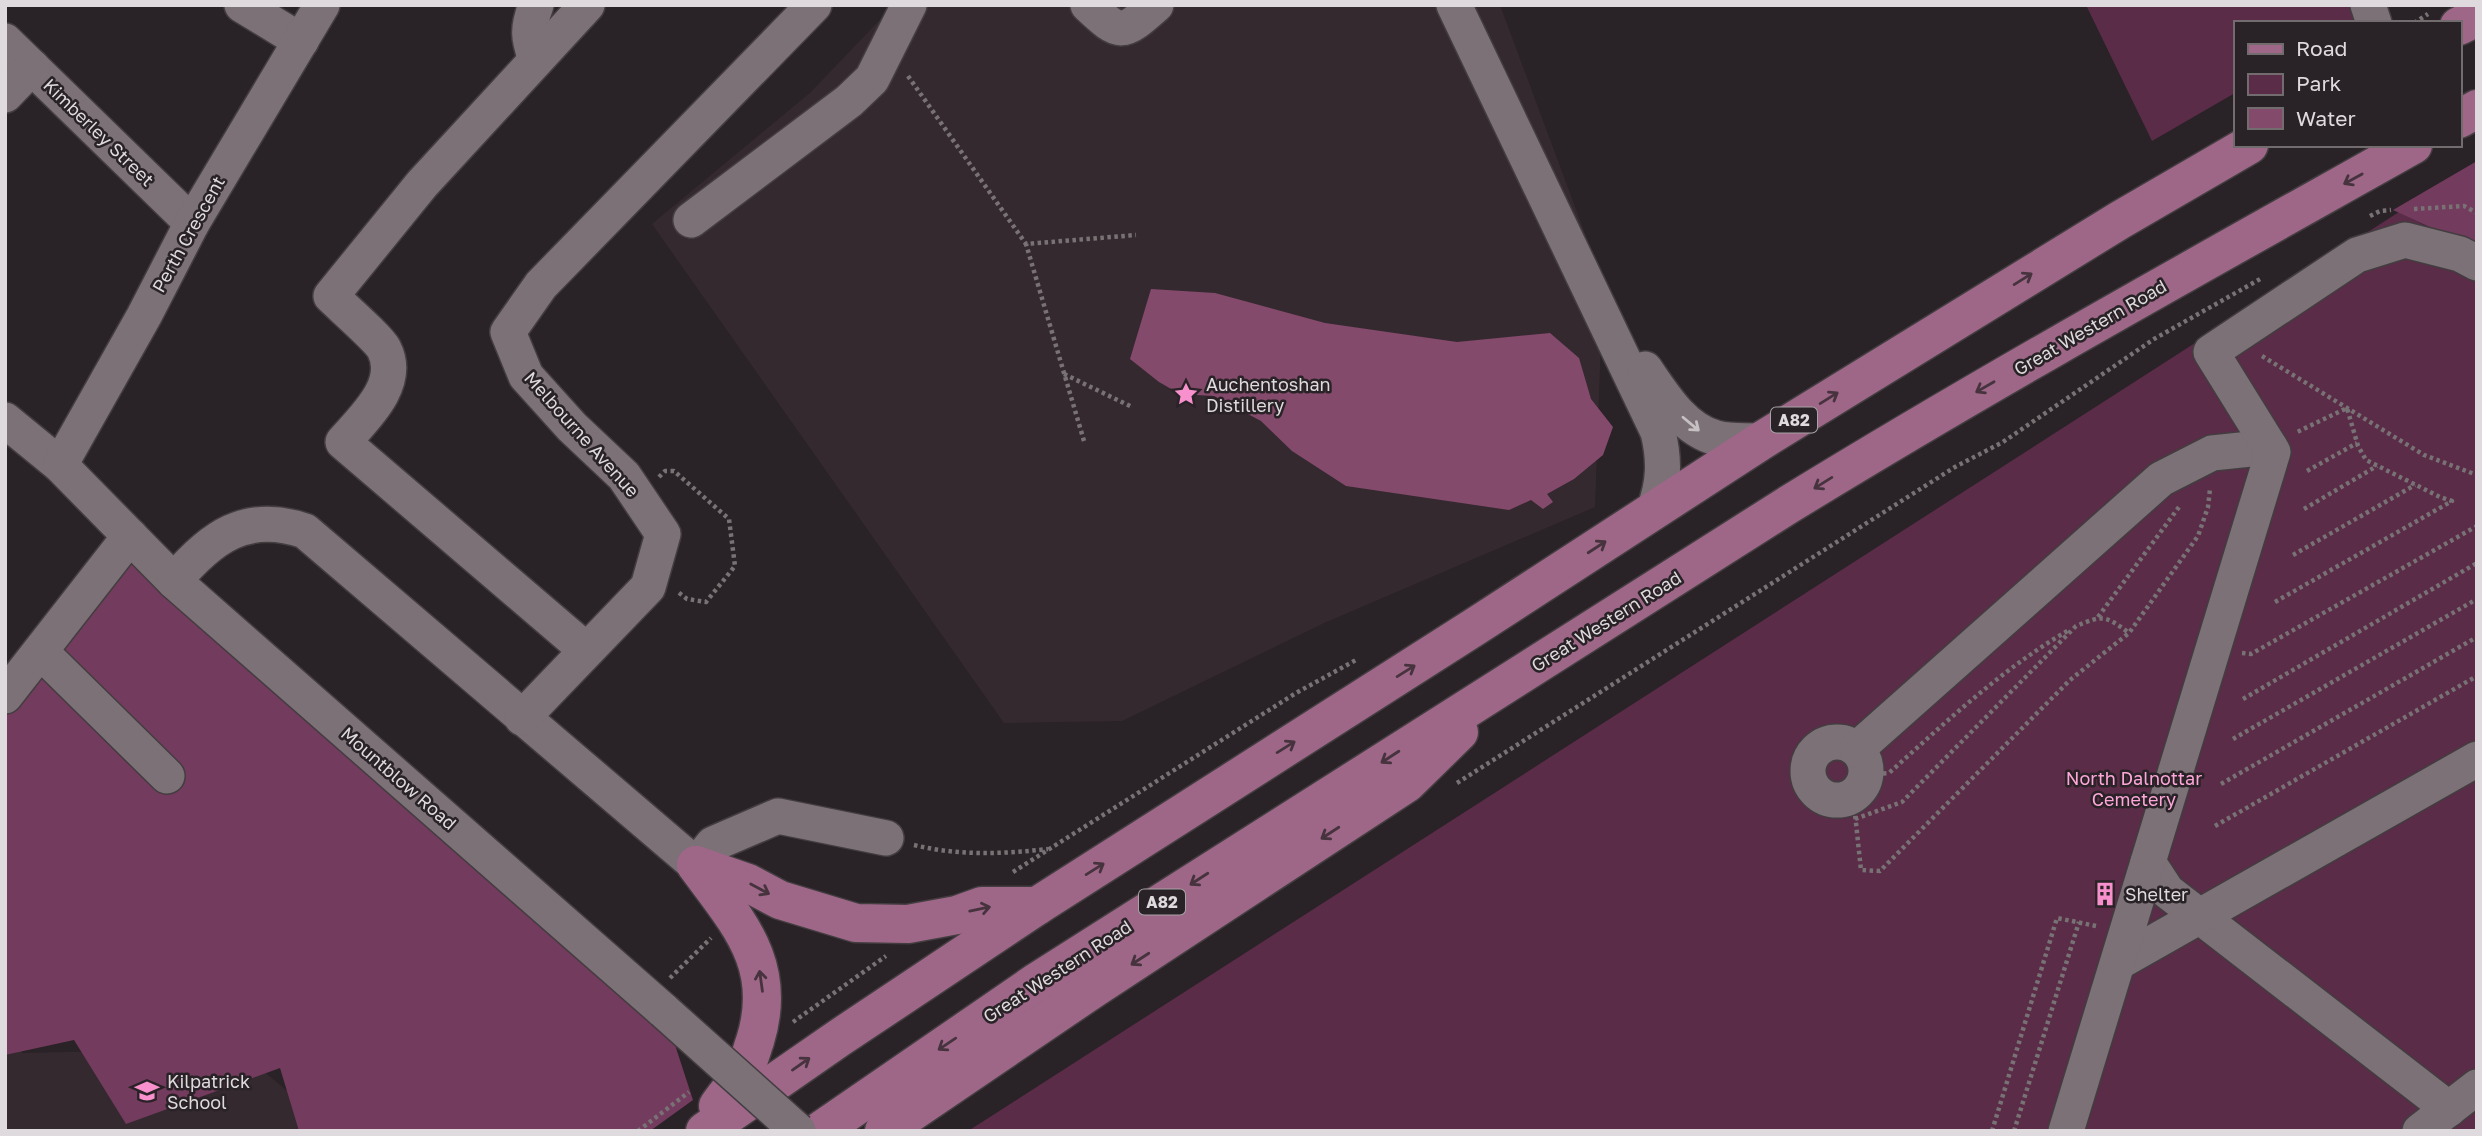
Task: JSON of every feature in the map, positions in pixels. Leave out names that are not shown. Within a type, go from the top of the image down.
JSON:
[{"type":"main road","points":[[2461,25],[2477,17]]},
{"type":"main road","points":[[2461,118],[2477,109]]},
{"type":"main road","name":"A82","points":[[703,1131],[1037,906],[1761,440],[2120,220],[2246,147]]},
{"type":"main road","name":"Great Western Road","points":[[820,1131],[1050,974],[1902,435],[2409,147]]},
{"type":"main road","points":[[884,1131],[1093,989],[1407,783],[1511,682]]},
{"type":"main road","points":[[696,865],[748,883],[780,900],[856,923],[908,924],[957,915],[982,906],[1037,906]]},
{"type":"main road","name":"A82","points":[[696,865],[733,913],[751,947],[759,968],[763,993],[761,1021],[747,1066],[703,1131]]},
{"type":"street","points":[[242,5],[301,41]]},
{"type":"street","name":"Perth Crescent","points":[[60,465],[144,316],[192,223],[322,5]]},
{"type":"street","points":[[536,5],[528,37],[536,60]]},
{"type":"street","points":[[586,650],[343,442],[377,402],[389,376],[384,349],[331,296],[422,184],[587,5]]},
{"type":"street","name":"Melbourne Avenue","points":[[522,718],[648,587],[663,534],[624,476],[572,427],[526,376],[508,332],[541,285],[814,5]]},
{"type":"street","points":[[691,220],[849,101],[872,79],[909,5]]},
{"type":"street","points":[[1088,5],[1108,24],[1120,29],[1132,27],[1156,5]]},
{"type":"street","points":[[1454,5],[1658,432],[1664,474],[1654,510]]},
{"type":"street","name":"Kimberley Street","points":[[5,41],[192,223]]},
{"type":"street","points":[[5,95],[32,67]]},
{"type":"street","points":[[2066,1131],[2273,452],[2211,352],[2357,255],[2405,240],[2460,254],[2477,263]]},
{"type":"street","points":[[1592,291],[1668,402],[1690,425],[1719,439],[1761,440]]},
{"type":"street","name":"Mountblow Road","points":[[5,420],[60,465],[174,580],[666,995],[798,1131]]},
{"type":"street","points":[[1858,785],[2161,479],[2213,453],[2270,447]]},
{"type":"street","points":[[174,580],[202,549],[224,533],[268,525],[286,525],[305,531],[696,865],[713,844],[778,816],[886,838]]},
{"type":"street","points":[[5,696],[130,536]]},
{"type":"street","points":[[41,652],[167,776]]},
{"type":"street","points":[[2123,947],[2201,915],[2477,759]]},
{"type":"street","points":[[2148,862],[2167,891],[2449,1108]]},
{"type":"street","points":[[2420,1131],[2477,1087]]},
{"type":"path","points":[[887,46],[1026,244],[1084,441]]},
{"type":"path","points":[[2405,209],[2464,206],[2477,213]]},
{"type":"path","points":[[2368,218],[2380,211],[2393,210]]},
{"type":"path","points":[[1026,244],[1136,235]]},
{"type":"path","points":[[1842,541],[1955,467],[2003,442],[2154,339],[2273,271]]},
{"type":"path","points":[[2240,333],[2254,351],[2424,455],[2477,475]]},
{"type":"path","points":[[1064,374],[1132,408]]},
{"type":"path","points":[[2275,602],[2452,500],[2366,460],[2357,443],[2347,408]]},
{"type":"path","points":[[2270,447],[2347,408]]},
{"type":"path","points":[[2307,471],[2357,443]]},
{"type":"path","points":[[1858,785],[1861,870],[1880,871],[2070,680],[2129,633],[2198,536],[2208,507],[2213,453]]},
{"type":"path","points":[[2304,509],[2377,466]]},
{"type":"path","points":[[639,498],[665,471],[674,471],[729,520],[735,566],[706,602],[687,599],[652,573]]},
{"type":"path","points":[[2293,555],[2415,485]]},
{"type":"path","points":[[1858,785],[1889,773],[1931,735],[2040,647],[2076,626],[2098,617],[2180,505]]},
{"type":"path","points":[[2213,647],[2251,654],[2477,526]]},
{"type":"path","points":[[2243,699],[2477,563]]},
{"type":"path","points":[[2233,739],[2477,599]]},
{"type":"path","points":[[2098,617],[2115,622],[2129,633]]},
{"type":"path","points":[[1858,785],[1902,802],[2076,626]]},
{"type":"path","points":[[2221,784],[2477,637]]},
{"type":"path","points":[[2215,825],[2477,676]]},
{"type":"path","points":[[886,838],[933,849],[969,853],[1051,849]]},
{"type":"path","points":[[1992,1131],[2057,918],[2079,922],[2123,947]]},
{"type":"path","points":[[2014,1131],[2079,922]]},
{"type":"path","points":[[666,995],[718,931]]},
{"type":"shaded area","name":"Auchentoshan Distillery","points":[[894,5],[1500,5],[1603,282],[1595,507],[1324,623],[1122,721],[1004,723],[652,224],[811,92]]},
{"type":"shaded area","points":[[2477,161],[2477,249],[2393,210]]},
{"type":"shaded area","points":[[130,536],[664,1011],[693,1100],[650,1131],[299,1131],[280,1068],[126,1124],[74,1040],[5,1055],[5,696]]},
{"type":"shaded area","name":"Kilpatrick School","points":[[21,1045],[22,1053],[116,1051],[261,1069],[299,1101],[316,1131],[5,1131],[5,1048]]},
{"type":"green space","points":[[2086,5],[2368,5],[2358,21],[2234,21],[2234,94],[2152,141]]},
{"type":"green space","name":"North Dalnottar Cemetery","points":[[2399,212],[2477,252],[2477,1129],[2474,1131],[968,1131]]},
{"type":"water","points":[[1151,289],[1215,293],[1325,323],[1457,342],[1550,333],[1579,358],[1591,399],[1613,427],[1603,455],[1574,479],[1547,494],[1553,502],[1543,509],[1531,500],[1509,510],[1346,486],[1292,451],[1261,421],[1214,396],[1180,394],[1159,382],[1130,359]]},
{"type":"place","name":"Auchentoshan Distillery","points":[[1186,394]]},
{"type":"place","name":"Shelter","points":[[2105,894]]},
{"type":"place","name":"Kilpatrick School","points":[[147,1091]]}]
